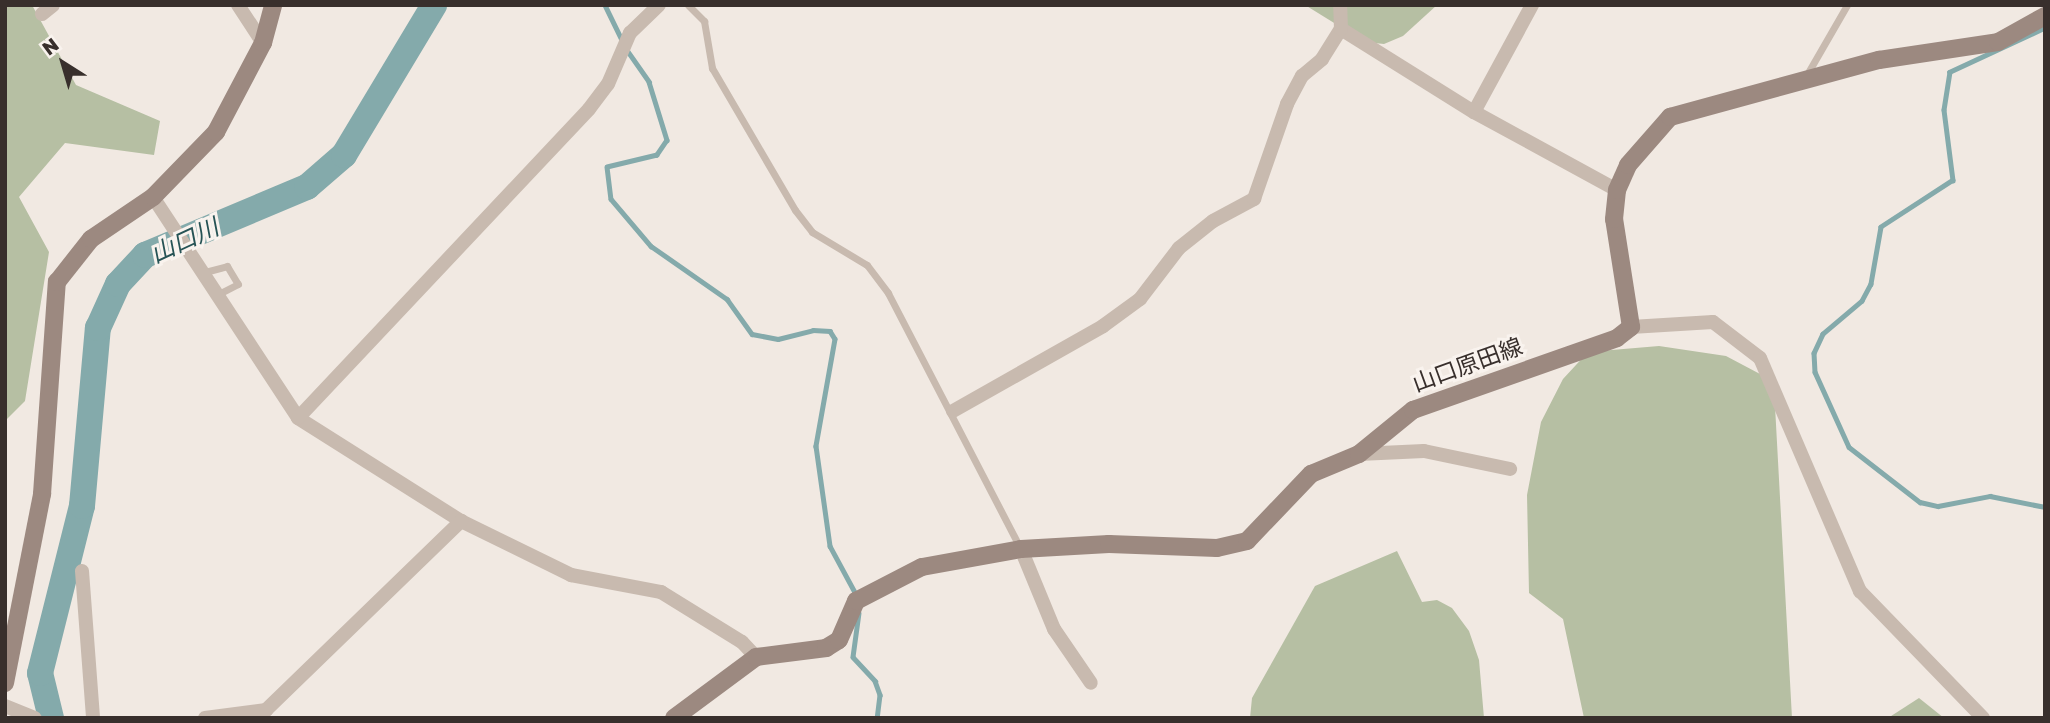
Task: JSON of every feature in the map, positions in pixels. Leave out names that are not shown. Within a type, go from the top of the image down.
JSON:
[{"type":"main road","points":[[5,683],[42,494],[57,282],[91,239],[159,203],[216,132],[263,43],[273,5]]},
{"type":"main road","points":[[1631,327],[1614,219],[1616,190],[1628,165],[1670,117],[1879,60],[1998,42],[2045,16]]},
{"type":"main road","name":"山口原田線","points":[[683,715],[756,657],[826,648],[839,640],[856,601],[922,567],[1021,549],[1109,544],[1217,548],[1248,541],[1311,474],[1359,454],[1422,405],[1617,338],[1631,327]]},
{"type":"street","points":[[238,5],[263,43]]},
{"type":"street","points":[[298,418],[589,109],[608,84],[630,33],[659,5]]},
{"type":"street","points":[[953,411],[1103,326],[1140,299],[1179,248],[1213,221],[1254,199],[1287,104],[1302,76],[1322,60],[1340,29],[1340,5]]},
{"type":"street","points":[[1474,112],[1532,5]]},
{"type":"street","points":[[1340,29],[1474,112],[1616,190]]},
{"type":"street","points":[[159,203],[220,293],[298,418],[461,521],[571,575],[661,592],[756,657]]},
{"type":"street","points":[[1631,327],[1713,322],[1760,358],[1860,591],[1983,718]]},
{"type":"street","points":[[1359,454],[1424,451],[1510,469]]},
{"type":"street","points":[[205,718],[266,710],[461,521]]},
{"type":"street","points":[[1021,549],[1054,629],[1091,683]]},
{"type":"street","points":[[82,570],[93,718]]},
{"type":"street","points":[[5,706],[29,715]]},
{"type":"lane","points":[[688,5],[704,21],[712,68],[795,210],[812,232],[867,265],[953,411],[971,460],[1021,549]]},
{"type":"lane","points":[[1803,79],[1847,5]]},
{"type":"lane","points":[[205,272],[227,266],[239,284],[220,293]]},
{"type":"green space","points":[[5,5],[32,5],[76,85],[160,121],[154,155],[65,143],[19,197],[49,252],[25,401],[5,421]]},
{"type":"green space","points":[[1305,5],[1437,5],[1403,36],[1384,44],[1365,42]]},
{"type":"green space","points":[[1659,346],[1726,356],[1760,374],[1775,406],[1792,718],[1584,718],[1563,619],[1529,593],[1527,495],[1541,422],[1563,379],[1588,352]]},
{"type":"green space","points":[[1397,551],[1422,602],[1437,600],[1452,608],[1469,631],[1479,660],[1484,718],[1250,718],[1252,698],[1315,586]]},
{"type":"green space","points":[[1919,698],[1944,718],[1888,718]]},
{"type":"waterway","name":"山口川","points":[[51,718],[40,673],[82,506],[98,328],[118,284],[145,255],[307,187],[344,155],[434,5]]},
{"type":"waterway","points":[[605,5],[623,42]]},
{"type":"waterway","points":[[2045,28],[1950,72],[1944,110],[1953,180],[1881,227],[1871,284],[1862,301],[1823,334],[1814,353],[1815,372],[1849,447],[1920,502],[1938,506],[1990,496],[2045,507]]},
{"type":"waterway","points":[[627,50],[649,82],[667,140],[657,155],[607,167],[611,199],[651,246],[727,299],[752,334],[778,339],[813,330],[830,331],[835,339],[816,446],[830,546],[856,594]]},
{"type":"waterway","points":[[859,613],[853,657],[875,681],[880,695],[877,718]]}]
